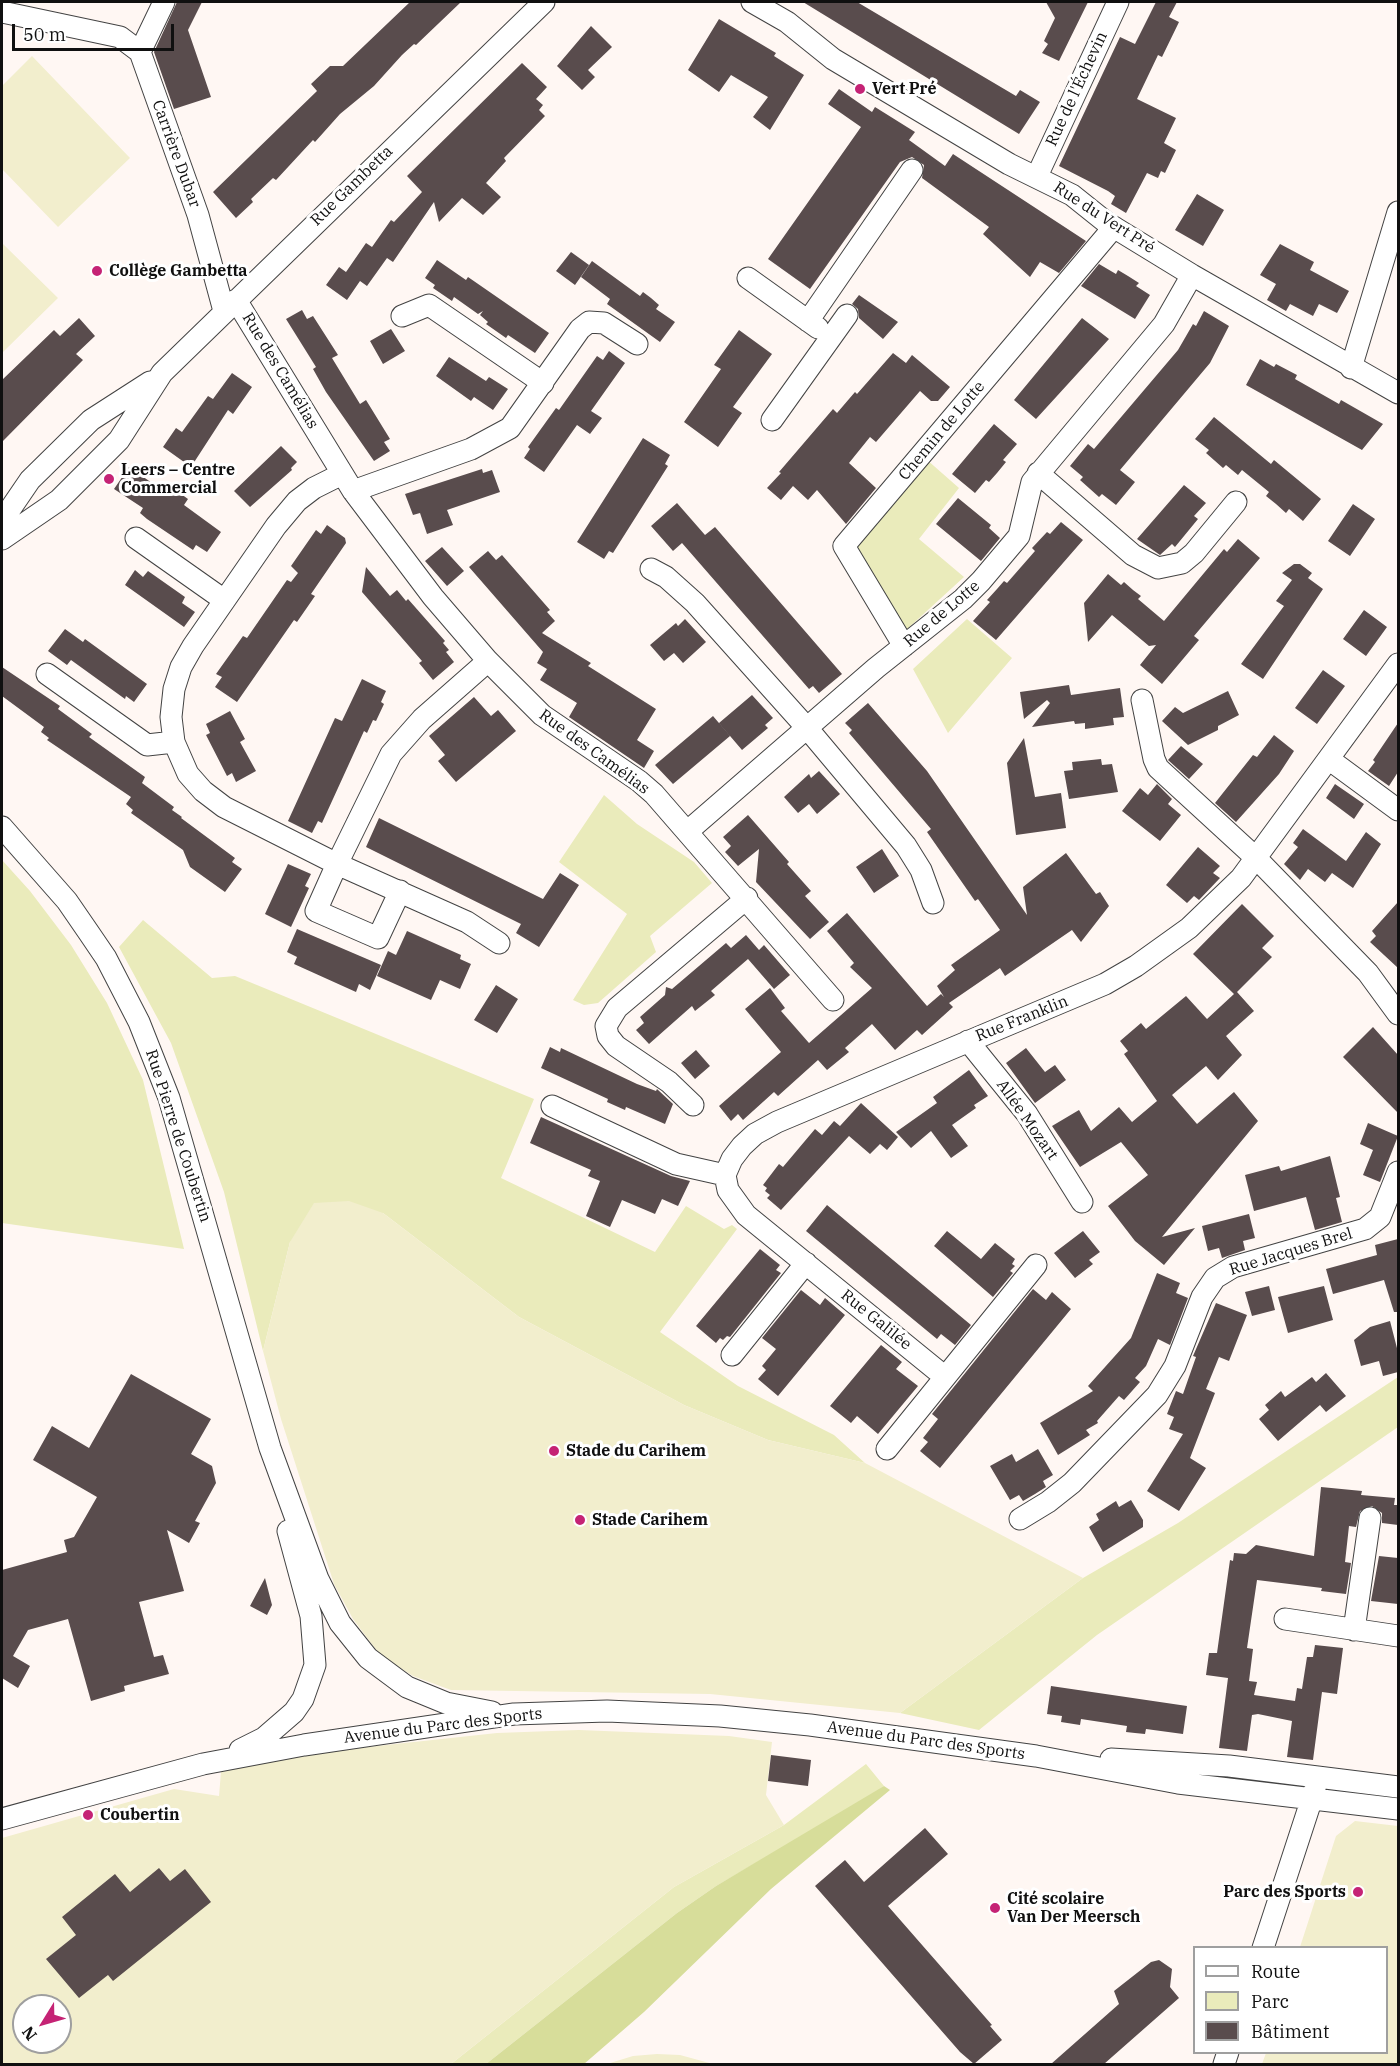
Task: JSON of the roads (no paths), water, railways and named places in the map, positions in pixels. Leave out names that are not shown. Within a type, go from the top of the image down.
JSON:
[{"type":"street","points":[[2,12],[120,37],[140,52],[164,2]]},
{"type":"street","name":"Rue Gambetta","points":[[2,521],[30,480],[91,420],[162,373],[544,2]]},
{"type":"street","name":"Rue du Vert Pré","points":[[752,2],[787,22],[833,59],[1009,164],[1072,195],[1114,227],[1192,275],[1398,393]]},
{"type":"street","name":"Rue de l'Échevin","points":[[1036,176],[1118,2]]},
{"type":"street","name":"Carrière Dubar","points":[[140,52],[230,305]]},
{"type":"street","points":[[808,321],[912,171]]},
{"type":"street","points":[[1351,368],[1398,212]]},
{"type":"street","name":"Chemin de Lotte","points":[[903,646],[844,546],[1114,227]]},
{"type":"street","name":"Rue de Lotte","points":[[688,831],[903,646],[971,592],[1012,545],[1022,529],[1028,490],[1038,473],[1164,324],[1192,275]]},
{"type":"street","points":[[748,278],[831,337]]},
{"type":"street","name":"Rue des Camélias","points":[[230,305],[348,482],[408,565],[488,661],[542,716],[639,781],[688,831],[833,1000]]},
{"type":"street","points":[[402,316],[429,305],[543,383]]},
{"type":"street","points":[[772,420],[847,315]]},
{"type":"street","points":[[499,943],[467,922],[337,864],[224,807],[203,791],[188,774],[174,742],[171,717],[174,689],[181,667],[224,600],[276,526],[297,501],[314,488],[348,482],[471,449],[494,438],[510,428],[522,414],[580,329],[589,322],[604,323],[637,344]]},
{"type":"street","name":"Rue Gambetta","points":[[2,539],[53,505],[119,440],[162,373]]},
{"type":"street","points":[[1038,473],[1133,555],[1158,568],[1182,563],[1236,502]]},
{"type":"street","points":[[136,538],[224,600]]},
{"type":"street","points":[[651,569],[673,583],[695,603],[807,728],[906,846],[921,870],[933,903]]},
{"type":"street","points":[[400,891],[378,938],[316,911],[391,754],[422,719],[488,661]]},
{"type":"street","name":"Rue Franklin","points":[[725,1175],[732,1159],[742,1146],[763,1130],[1105,984],[1136,966],[1202,917],[1256,858],[1398,664]]},
{"type":"street","points":[[47,674],[147,745],[174,742]]},
{"type":"street","points":[[1142,700],[1154,759],[1158,768],[1256,858],[1368,973],[1398,1014]]},
{"type":"street","points":[[1330,759],[1398,810]]},
{"type":"street","name":"Rue Pierre de Coubertin","points":[[2,827],[78,917],[106,958],[140,1022],[169,1098],[270,1448],[289,1535],[311,1616],[315,1665],[303,1699],[281,1725],[247,1747],[202,1764]]},
{"type":"street","points":[[693,1105],[669,1082],[616,1046],[608,1036],[606,1026],[617,1008],[747,898]]},
{"type":"street","name":"Allée Mozart","points":[[968,1041],[1027,1114],[1082,1202]]},
{"type":"street","points":[[552,1106],[676,1164],[725,1175]]},
{"type":"street","name":"Rue Jacques Brel","points":[[1020,1519],[1048,1502],[1072,1483],[1158,1395],[1171,1376],[1202,1297],[1215,1278],[1233,1267],[1365,1229],[1380,1217],[1398,1172]]},
{"type":"street","name":"Rue Galilée","points":[[725,1175],[728,1190],[746,1215],[945,1377]]},
{"type":"street","points":[[732,1355],[806,1263]]},
{"type":"street","points":[[887,1449],[1036,1265]]},
{"type":"street","name":"Rue Pierre de Coubertin","points":[[270,1448],[318,1579],[340,1623],[353,1642],[385,1672],[426,1696],[468,1709],[514,1714]]},
{"type":"street","points":[[1354,1630],[1370,1518]]},
{"type":"street","points":[[1285,1619],[1398,1636]]},
{"type":"street","name":"Avenue du Parc des Sports","points":[[2,1819],[202,1764],[351,1737],[514,1714],[607,1711],[720,1716],[810,1725],[1036,1756],[1149,1778],[1398,1809]]},
{"type":"street","name":"Avenue du Parc des Sports","points":[[1036,1756],[1229,1766],[1398,1787]]},
{"type":"street","points":[[1263,1946],[1312,1800],[1317,1776]]},
{"type":"place","name":"Vert Pré","points":[[860,89]]},
{"type":"place","name":"Collège Gambetta","points":[[97,271]]},
{"type":"place","name":"Leers – Centre Commercial","points":[[109,479]]},
{"type":"place","name":"Stade du Carihem","points":[[554,1451]]},
{"type":"place","name":"Stade Carihem","points":[[580,1520]]},
{"type":"place","name":"Coubertin","points":[[88,1815]]},
{"type":"place","name":"Parc des Sports","points":[[1358,1892]]},
{"type":"place","name":"Cité scolaire Van Der Meersch","points":[[995,1908]]}]
